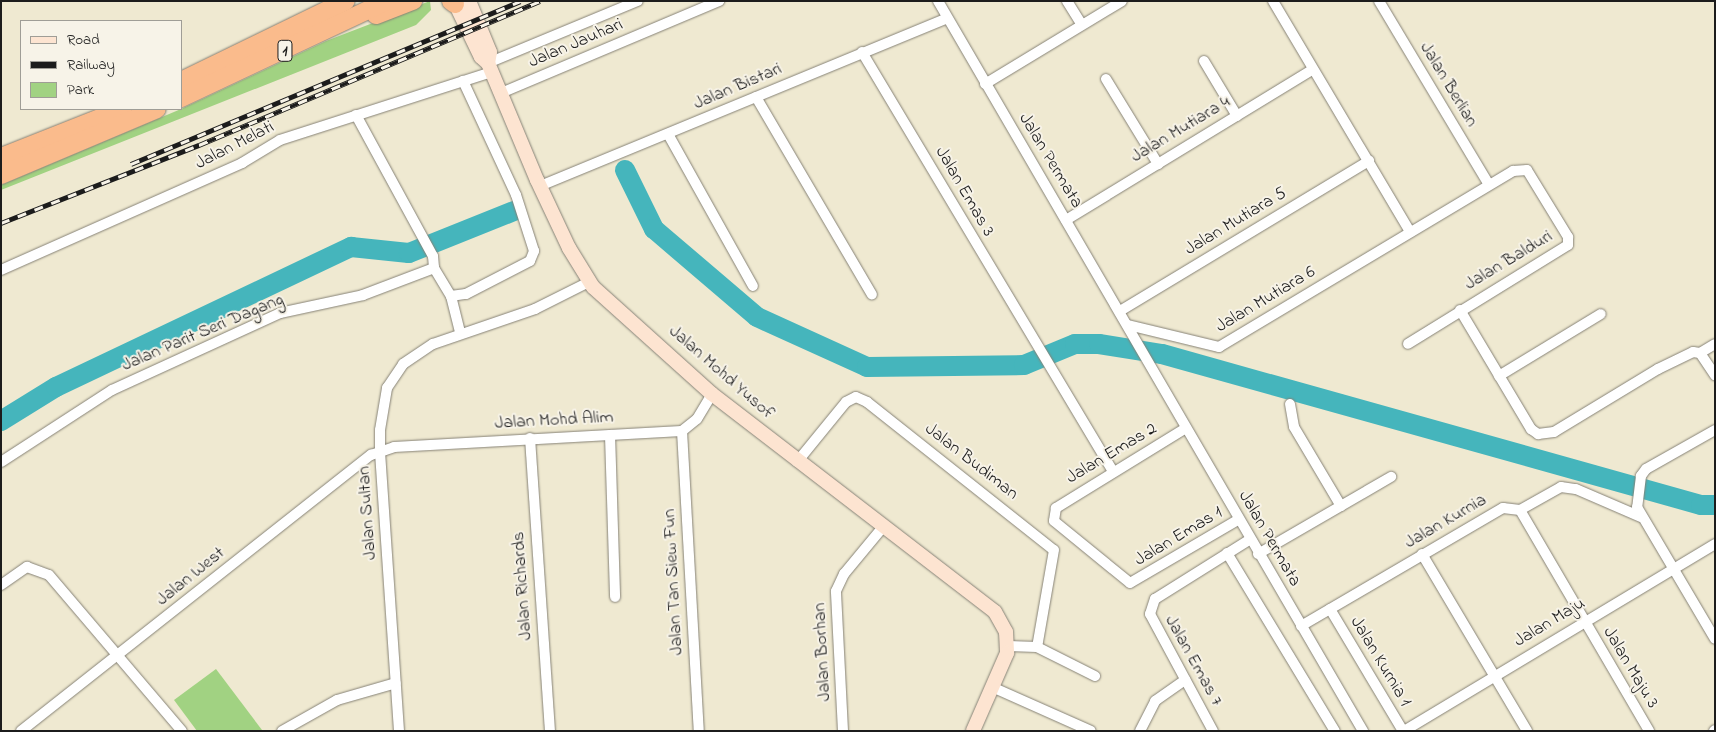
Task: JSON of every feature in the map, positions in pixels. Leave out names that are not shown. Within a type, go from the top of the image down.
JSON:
[{"type":"highway","name":"1","points":[[182,81],[346,1]]},
{"type":"highway","name":"1","points":[[182,98],[322,35],[387,1]]},
{"type":"highway","points":[[322,35],[413,1]]},
{"type":"highway","points":[[1,157],[120,110]]},
{"type":"highway","points":[[1,175],[155,110]]},
{"type":"street","name":"Jalan Melati","points":[[1,270],[242,162],[280,140],[464,81],[638,1]]},
{"type":"street","name":"Jalan Jauhari","points":[[501,93],[720,1]]},
{"type":"street","name":"Jalan Permata","points":[[938,1],[985,84],[1150,362],[1249,540],[1363,731]]},
{"type":"street","points":[[1067,1],[1082,25]]},
{"type":"street","points":[[985,84],[1122,1]]},
{"type":"street","points":[[1273,1],[1410,232]]},
{"type":"street","name":"Jalan Berlian","points":[[1379,1],[1489,185]]},
{"type":"street","name":"Jalan Mohd Yusof","points":[[457,2],[481,58],[490,68],[540,186],[589,282],[712,394],[797,462],[988,605],[1003,625],[1008,646]]},
{"type":"street","name":"Jalan Bistari","points":[[540,186],[947,18]]},
{"type":"street","name":"Jalan Emas 3","points":[[862,52],[1113,472]]},
{"type":"street","points":[[1204,61],[1237,116]]},
{"type":"street","name":"Jalan Mutiara 4","points":[[1066,220],[1313,68]]},
{"type":"street","points":[[1106,79],[1158,164]]},
{"type":"street","points":[[451,296],[466,294],[530,261],[534,251],[516,195],[464,81]]},
{"type":"street","points":[[756,97],[872,295]]},
{"type":"street","points":[[356,115],[433,256],[434,268],[451,296],[460,333]]},
{"type":"street","points":[[668,134],[753,286]]},
{"type":"street","name":"Jalan Mutiara 5","points":[[1120,311],[1369,161]]},
{"type":"street","name":"Jalan Balduri","points":[[1408,344],[1570,242],[1527,170],[1513,171],[1489,185]]},
{"type":"street","name":"Jalan Mutiara 6","points":[[1128,325],[1219,347],[1489,185]]},
{"type":"street","name":"Jalan Parit Seri Dagang","points":[[1,462],[112,390],[280,313],[363,295],[434,268]]},
{"type":"street","name":"Jalan Sultan","points":[[399,731],[380,451],[384,398],[394,375],[415,354],[460,333],[535,309],[589,282]]},
{"type":"street","points":[[1460,310],[1531,430],[1538,434],[1548,435],[1658,369],[1693,352],[1700,353],[1715,344]]},
{"type":"street","points":[[1499,376],[1601,314]]},
{"type":"street","points":[[1700,353],[1715,375]]},
{"type":"street","points":[[682,431],[697,419],[712,394]]},
{"type":"street","name":"Jalan Budiman","points":[[797,462],[846,402],[856,397],[867,402],[1054,550],[1037,647]]},
{"type":"street","points":[[1290,404],[1294,428],[1341,506]]},
{"type":"street","name":"Jalan Emas 2","points":[[1088,550],[1054,521],[1056,508],[1186,428]]},
{"type":"street","points":[[1715,430],[1651,464],[1641,476],[1637,498],[1641,517],[1715,639]]},
{"type":"street","name":"Jalan Mohd Alim","points":[[380,451],[530,438],[682,431]]},
{"type":"street","name":"Jalan Tan Siew Fun","points":[[682,431],[699,731]]},
{"type":"street","points":[[610,435],[615,597]]},
{"type":"street","name":"Jalan Richards","points":[[530,438],[550,731]]},
{"type":"street","name":"Jalan West","points":[[21,731],[359,462],[380,451]]},
{"type":"street","points":[[1258,554],[1391,477]]},
{"type":"street","name":"Jalan Kurnia","points":[[1301,626],[1503,508],[1520,510],[1566,486],[1641,517]]},
{"type":"street","name":"Jalan Maju 3","points":[[1520,510],[1583,622],[1649,731]]},
{"type":"street","name":"Jalan Emas 1","points":[[1088,550],[1130,583],[1238,520]]},
{"type":"street","name":"Jalan Borhan","points":[[843,731],[836,592],[844,574],[883,526]]},
{"type":"street","name":"Jalan Emas 7","points":[[1213,731],[1152,622],[1152,602],[1249,540]]},
{"type":"street","name":"Jalan Maju","points":[[1403,731],[1715,544]]},
{"type":"street","points":[[1227,553],[1335,731]]},
{"type":"street","points":[[1422,554],[1527,731]]},
{"type":"street","points":[[1,585],[27,567],[44,571],[118,654],[182,731]]},
{"type":"street","name":"Jalan Kurnia 1","points":[[1330,609],[1403,731]]},
{"type":"street","points":[[973,731],[1008,646],[1037,647],[1095,676]]},
{"type":"street","points":[[1140,731],[1155,701],[1185,680]]},
{"type":"street","points":[[282,731],[337,700],[396,683]]},
{"type":"street","points":[[992,687],[1091,731]]},
{"type":"green space","points":[[430,1],[431,10],[416,25],[1,190],[1,185],[182,110],[326,41]]},
{"type":"green space","points":[[216,669],[261,731],[197,731],[174,700]]},
{"type":"waterway","points":[[625,170],[654,229],[757,317],[867,367],[1024,365],[1075,344],[1099,344],[1162,354],[1701,505],[1715,505]]},
{"type":"waterway","points":[[1,421],[56,387],[351,247],[409,253],[514,211]]},
{"type":"railway","points":[[131,164],[520,1]]},
{"type":"railway","points":[[1,223],[199,145],[540,1]]}]
